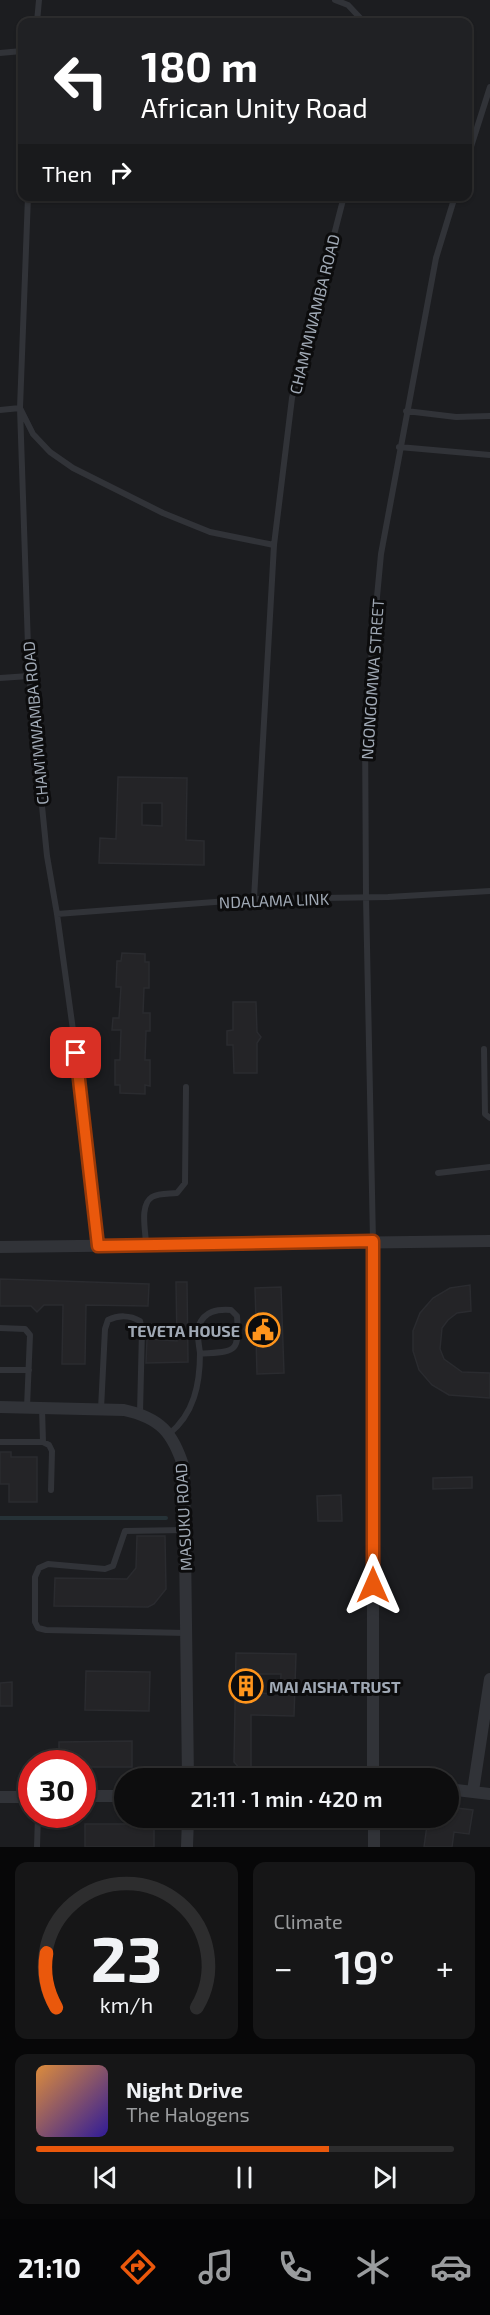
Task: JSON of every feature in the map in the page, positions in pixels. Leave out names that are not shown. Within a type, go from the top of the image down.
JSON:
[{"type":"street","points":[[373,1241],[373,1768]]},
{"type":"street","points":[[0,1246],[490,1241]]},
{"type":"street","name":"MASUKU ROAD","points":[[0,1407],[101,1409],[140,1413],[155,1419],[178,1448],[184,1468],[188,1768]]},
{"type":"street","points":[[473,1791],[490,1678]]},
{"type":"street","points":[[459,1790],[490,1794]]},
{"type":"street","points":[[96,1796],[114,1796]]},
{"type":"street","points":[[0,1797],[18,1797]]},
{"type":"street","points":[[187,1847],[188,1828]]},
{"type":"street","points":[[374,1828],[374,1847]]},
{"type":"lane","points":[[37,18],[39,0]]},
{"type":"lane","points":[[335,0],[348,5],[360,18]]},
{"type":"lane","points":[[0,53],[18,51]]},
{"type":"lane","points":[[472,143],[490,87]]},
{"type":"lane","name":"CHAM'MWAMBA ROAD","points":[[28,201],[21,408],[29,676],[47,856],[89,1146],[98,1246]]},
{"type":"lane","name":"CHAM'MWAMBA ROAD","points":[[254,899],[274,545],[292,398],[343,201]]},
{"type":"lane","name":"NGONGOMWA STREET","points":[[373,1241],[365,725],[381,554],[399,447],[436,258],[453,201]]},
{"type":"lane","points":[[0,410],[21,408],[33,434],[50,452],[73,468],[163,513],[210,532],[274,545]]},
{"type":"lane","points":[[406,411],[456,417],[490,416]]},
{"type":"lane","points":[[399,447],[490,455]]},
{"type":"lane","points":[[0,678],[29,676]]},
{"type":"lane","name":"NDALAMA LINK","points":[[57,914],[254,899],[490,891]]},
{"type":"lane","points":[[484,1049],[485,1114],[490,1118]]},
{"type":"lane","points":[[146,1245],[145,1209],[147,1202],[160,1194],[177,1193],[185,1183],[186,1087]]},
{"type":"lane","points":[[438,1173],[490,1167]]},
{"type":"lane","points":[[169,1434],[181,1424],[190,1411],[195,1395],[200,1354],[198,1328],[202,1318],[212,1311],[231,1310],[237,1316],[239,1340],[235,1348],[227,1352],[200,1354]]},
{"type":"lane","points":[[101,1409],[105,1329],[108,1320],[115,1317],[134,1317],[140,1321],[142,1330],[140,1413]]},
{"type":"lane","points":[[0,1328],[25,1329],[30,1335],[27,1407]]},
{"type":"lane","points":[[0,1370],[29,1370]]},
{"type":"lane","points":[[42,1408],[43,1442]]},
{"type":"lane","points":[[0,1442],[43,1442],[49,1445],[52,1451],[51,1490]]},
{"type":"lane","points":[[185,1530],[125,1531],[113,1566],[105,1569],[48,1564],[39,1569],[35,1577],[35,1622],[38,1628],[46,1630],[187,1634]]},
{"type":"lane","points":[[37,1847],[38,1828]]},
{"type":"shaded area","points":[[0,0],[490,0],[490,1847],[0,1847]]},
{"type":"building","points":[[118,777],[187,778],[186,840],[204,841],[204,865],[99,863],[100,838],[116,839]],"holes":[[[142,803],[162,803],[162,826],[142,825]]]},
{"type":"building","points":[[122,953],[145,954],[145,962],[149,962],[149,988],[144,988],[143,1013],[150,1013],[150,1031],[146,1031],[145,1060],[150,1060],[150,1086],[145,1085],[145,1094],[120,1093],[120,1085],[115,1085],[115,1060],[120,1060],[121,1030],[112,1030],[113,1018],[119,1018],[121,987],[116,987],[117,961],[121,961]]},
{"type":"building","points":[[233,1002],[256,1002],[257,1032],[261,1037],[257,1043],[257,1073],[234,1073],[233,1045],[227,1045],[227,1031],[233,1030]]},
{"type":"building","points":[[0,1279],[149,1284],[148,1306],[86,1305],[85,1364],[62,1364],[63,1305],[44,1305],[37,1312],[31,1306],[0,1306]]},
{"type":"building","points":[[176,1282],[187,1282],[188,1362],[146,1363],[147,1339],[177,1341]]},
{"type":"building","points":[[470,1285],[471,1311],[457,1313],[448,1320],[442,1328],[440,1349],[444,1359],[462,1372],[490,1373],[490,1398],[449,1395],[432,1385],[419,1370],[413,1351],[413,1331],[420,1313],[433,1298],[450,1288]]},
{"type":"building","name":"TEVETA HOUSE","points":[[281,1287],[284,1373],[257,1374],[256,1337],[249,1337],[244,1329],[248,1320],[256,1320],[255,1288]]},
{"type":"building","points":[[0,1452],[11,1452],[11,1457],[37,1457],[37,1502],[9,1502],[9,1484],[0,1484]]},
{"type":"building","points":[[472,1477],[472,1488],[433,1489],[433,1478]]},
{"type":"building","points":[[341,1495],[342,1521],[318,1521],[317,1496]]},
{"type":"building","points":[[137,1536],[165,1536],[166,1589],[154,1604],[148,1607],[54,1606],[55,1578],[127,1579],[136,1568]]},
{"type":"building","name":"MAI AISHA TRUST","points":[[236,1653],[296,1654],[294,1716],[251,1715],[251,1768],[239,1768],[234,1762]],"holes":[[[257,1674],[281,1674],[280,1694],[256,1693]]]},
{"type":"building","points":[[86,1671],[150,1672],[149,1711],[85,1710]]},
{"type":"building","points":[[12,1682],[12,1706],[0,1706],[0,1683]]},
{"type":"building","points":[[132,1741],[132,1767],[96,1767],[96,1750],[59,1750],[59,1742]]},
{"type":"building","points":[[459,1808],[473,1810],[469,1834],[454,1832],[452,1847],[424,1847],[427,1828],[459,1828]]},
{"type":"building","points":[[96,1824],[114,1824],[114,1828],[154,1828],[154,1847],[85,1847],[85,1828],[96,1828]]},
{"type":"waterway","points":[[0,1518],[166,1518]]},
{"type":"place","name":"TEVETA HOUSE","points":[[263,1330]]},
{"type":"place","name":"MAI AISHA TRUST","points":[[246,1686]]},
{"type":"route","points":[[76,1053],[89,1146],[98,1246],[373,1241],[373,1585]]}]
